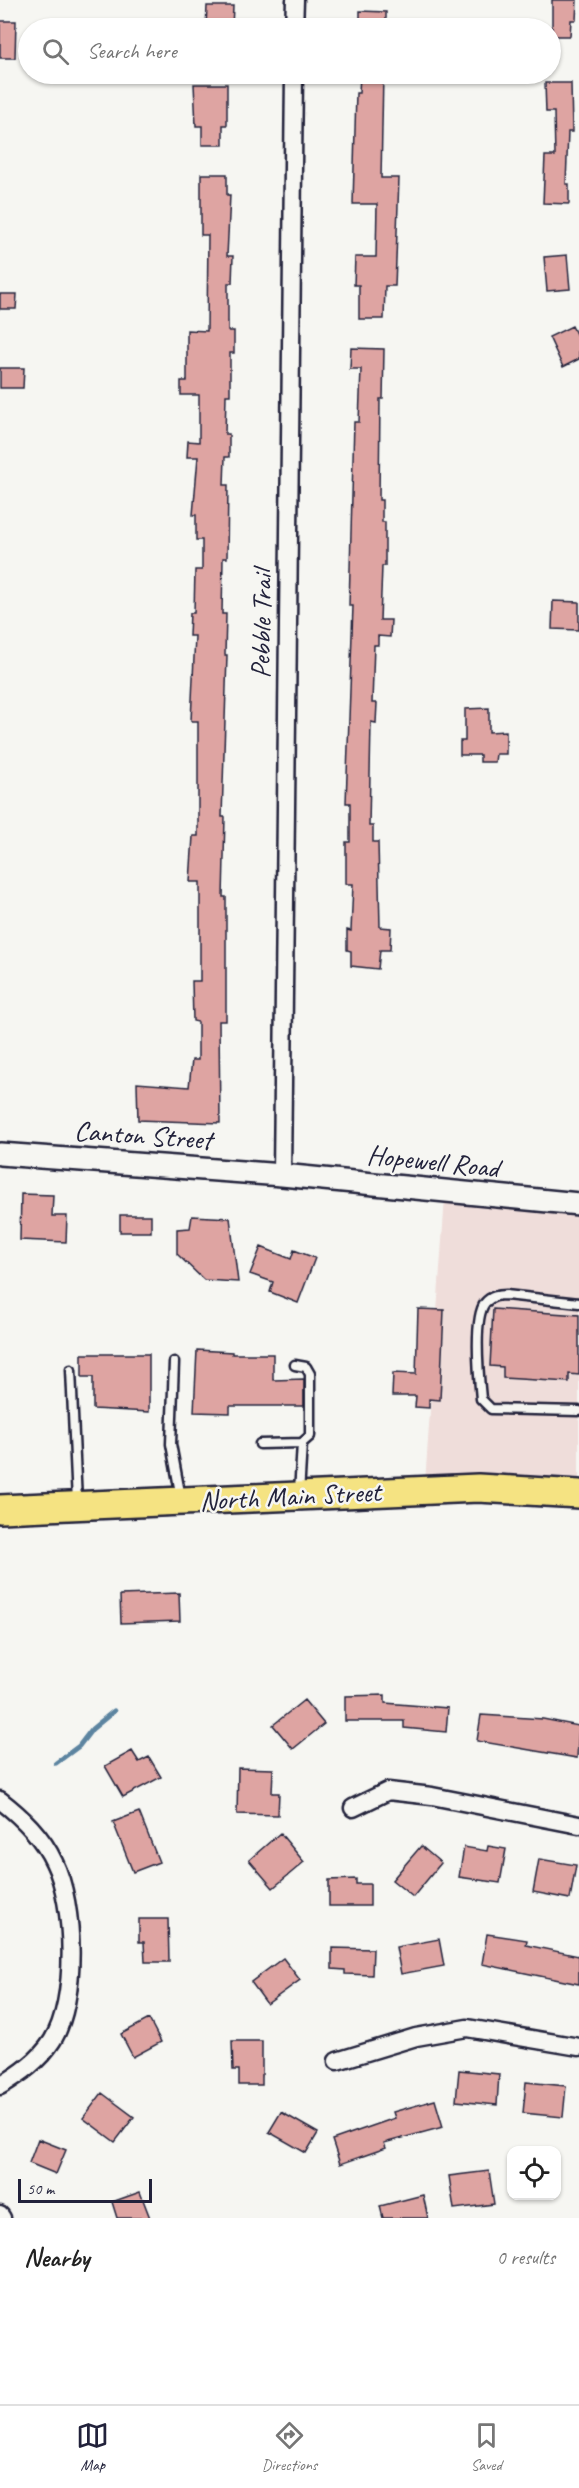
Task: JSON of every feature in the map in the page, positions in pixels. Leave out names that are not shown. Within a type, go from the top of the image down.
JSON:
[{"type":"main road","name":"North Main Street","points":[[0,1509],[478,1488],[579,1494]]},
{"type":"street","points":[[294,18],[295,0]]},
{"type":"street","name":"Pebble Trail","points":[[282,1175],[294,84]]},
{"type":"street","name":"Canton Street","points":[[0,1154],[282,1175]]},
{"type":"street","name":"Hopewell Road","points":[[282,1175],[579,1204]]},
{"type":"street","points":[[353,1808],[388,1791],[432,1796],[579,1825]]},
{"type":"street","points":[[0,1800],[23,1818],[41,1840],[64,1885],[69,1910],[70,1972],[61,2021],[53,2039],[42,2055],[20,2075],[0,2086]]},
{"type":"street","points":[[337,2061],[416,2037],[467,2028],[579,2047]]},
{"type":"lane","points":[[579,1303],[506,1294],[495,1295],[486,1302],[480,1316],[479,1380],[481,1399],[491,1409],[579,1411]]},
{"type":"lane","points":[[174,1362],[171,1444],[181,1501]]},
{"type":"lane","points":[[260,1444],[302,1443],[310,1436],[310,1374],[306,1367],[296,1365]]},
{"type":"lane","points":[[71,1370],[77,1506]]},
{"type":"lane","points":[[299,1495],[302,1443]]},
{"type":"shaded area","points":[[446,1183],[579,1199],[579,1495],[425,1483]]},
{"type":"building","points":[[552,0],[577,0],[576,20],[571,20],[570,36],[561,36],[561,18],[552,18]]},
{"type":"building","points":[[207,6],[233,6],[232,18],[206,18]]},
{"type":"building","points":[[360,11],[386,12],[386,18],[360,18]]},
{"type":"building","points":[[0,21],[16,21],[15,58],[0,58]]},
{"type":"building","points":[[571,83],[572,132],[568,132],[566,184],[569,184],[569,204],[543,203],[545,156],[555,156],[554,112],[546,112],[545,84]]},
{"type":"building","points":[[194,84],[227,84],[227,125],[223,125],[223,145],[202,145],[202,126],[196,126]]},
{"type":"building","points":[[359,84],[383,84],[381,178],[399,178],[395,286],[385,286],[384,319],[359,319],[359,285],[354,285],[355,257],[376,257],[377,204],[353,204],[356,93],[359,93]]},
{"type":"building","points":[[201,174],[227,174],[227,195],[230,195],[227,256],[233,256],[232,283],[228,283],[228,331],[234,331],[234,353],[230,353],[230,395],[226,395],[225,434],[229,434],[229,457],[225,457],[224,485],[228,485],[227,558],[223,558],[222,614],[226,614],[225,655],[227,655],[222,817],[225,817],[223,897],[226,897],[226,1021],[219,1021],[220,1123],[138,1120],[137,1083],[189,1087],[192,1060],[198,1060],[198,1022],[193,1021],[192,981],[200,981],[200,882],[190,882],[193,836],[198,836],[198,721],[191,721],[195,636],[189,636],[190,613],[194,613],[195,570],[202,570],[202,540],[196,540],[196,515],[193,515],[198,457],[187,457],[188,441],[199,442],[199,395],[181,395],[181,381],[187,381],[187,330],[207,331],[208,235],[201,235]]},
{"type":"building","points":[[567,255],[570,289],[547,291],[544,257]]},
{"type":"building","points":[[0,294],[17,294],[16,309],[0,309]]},
{"type":"building","points":[[572,326],[579,340],[579,359],[563,367],[549,337]]},
{"type":"building","points":[[351,348],[384,349],[383,399],[380,399],[379,500],[382,500],[382,522],[385,522],[385,566],[382,566],[380,620],[391,620],[390,637],[378,636],[378,645],[374,645],[372,703],[377,703],[376,723],[371,722],[369,826],[373,826],[373,842],[378,842],[380,927],[391,928],[390,950],[380,950],[378,969],[351,966],[351,951],[347,950],[347,930],[351,931],[353,884],[346,884],[346,842],[350,842],[350,803],[346,803],[353,606],[349,606],[354,422],[359,422],[361,369],[350,369]]},
{"type":"building","points":[[0,368],[24,368],[23,388],[0,388]]},
{"type":"building","points":[[553,601],[579,602],[579,630],[552,629]]},
{"type":"building","points":[[489,708],[489,732],[506,731],[506,754],[496,754],[495,762],[480,762],[480,755],[460,755],[460,741],[465,741],[465,709]]},
{"type":"building","points":[[21,1194],[53,1195],[52,1216],[67,1216],[66,1242],[20,1240]]},
{"type":"building","points":[[120,1215],[151,1215],[151,1232],[120,1232]]},
{"type":"building","points":[[192,1216],[230,1218],[238,1282],[204,1280],[177,1254],[177,1229],[190,1228]]},
{"type":"building","points":[[261,1247],[291,1259],[294,1250],[315,1258],[298,1303],[270,1292],[273,1282],[250,1274]]},
{"type":"building","points":[[418,1309],[444,1310],[440,1400],[429,1399],[429,1408],[415,1407],[416,1396],[392,1396],[393,1373],[416,1374]]},
{"type":"building","points":[[493,1309],[579,1315],[579,1375],[569,1374],[569,1382],[503,1378],[503,1367],[490,1366]]},
{"type":"building","points":[[197,1350],[232,1352],[232,1354],[273,1354],[273,1380],[304,1379],[304,1406],[230,1406],[230,1413],[194,1412]]},
{"type":"building","points":[[82,1354],[149,1354],[149,1412],[93,1409],[93,1377],[82,1377]]},
{"type":"building","points":[[179,1593],[180,1621],[121,1623],[120,1595]]},
{"type":"building","points":[[385,1695],[385,1703],[448,1708],[446,1732],[404,1728],[404,1721],[345,1721],[345,1696]]},
{"type":"building","points":[[304,1700],[324,1724],[293,1749],[273,1725]]},
{"type":"building","points":[[481,1715],[543,1719],[579,1726],[577,1758],[477,1741]]},
{"type":"building","points":[[132,1751],[139,1762],[149,1757],[161,1777],[123,1797],[105,1766]]},
{"type":"building","points":[[238,1768],[273,1769],[272,1793],[279,1793],[278,1815],[237,1814]]},
{"type":"building","points":[[139,1812],[159,1862],[133,1872],[113,1822]]},
{"type":"building","points":[[280,1833],[304,1862],[273,1888],[249,1860]]},
{"type":"building","points":[[421,1846],[441,1863],[413,1897],[392,1880]]},
{"type":"building","points":[[488,1846],[506,1849],[500,1883],[459,1877],[464,1847],[487,1851]]},
{"type":"building","points":[[539,1859],[576,1865],[570,1899],[533,1892]]},
{"type":"building","points":[[356,1879],[356,1884],[370,1884],[370,1906],[329,1906],[329,1880]]},
{"type":"building","points":[[139,1919],[168,1919],[169,1962],[145,1962],[144,1942],[139,1942]]},
{"type":"building","points":[[487,1934],[527,1940],[526,1945],[579,1956],[579,1984],[482,1964]]},
{"type":"building","points":[[439,1939],[444,1966],[401,1974],[396,1947]]},
{"type":"building","points":[[332,1948],[373,1949],[372,1975],[345,1974],[345,1970],[332,1969]]},
{"type":"building","points":[[283,1958],[300,1980],[267,2004],[251,1982]]},
{"type":"building","points":[[149,2019],[161,2042],[133,2057],[121,2034]]},
{"type":"building","points":[[232,2041],[262,2041],[262,2085],[239,2085],[239,2070],[233,2070]]},
{"type":"building","points":[[459,2070],[499,2074],[497,2105],[456,2101]]},
{"type":"building","points":[[526,2082],[566,2086],[563,2117],[523,2113]]},
{"type":"building","points":[[102,2093],[134,2117],[115,2142],[83,2118]]},
{"type":"building","points":[[435,2100],[443,2127],[384,2143],[386,2148],[340,2164],[332,2140],[395,2118],[393,2112]]},
{"type":"building","points":[[281,2112],[318,2133],[306,2153],[269,2132]]},
{"type":"building","points":[[38,2139],[66,2150],[56,2174],[29,2163]]},
{"type":"building","points":[[489,2171],[494,2204],[454,2209],[449,2176]]},
{"type":"building","points":[[140,2192],[150,2218],[117,2218],[112,2202]]},
{"type":"building","points":[[423,2195],[428,2218],[383,2218],[380,2206]]},
{"type":"waterway","points":[[56,1763],[79,1746],[92,1729],[114,1711]]}]
